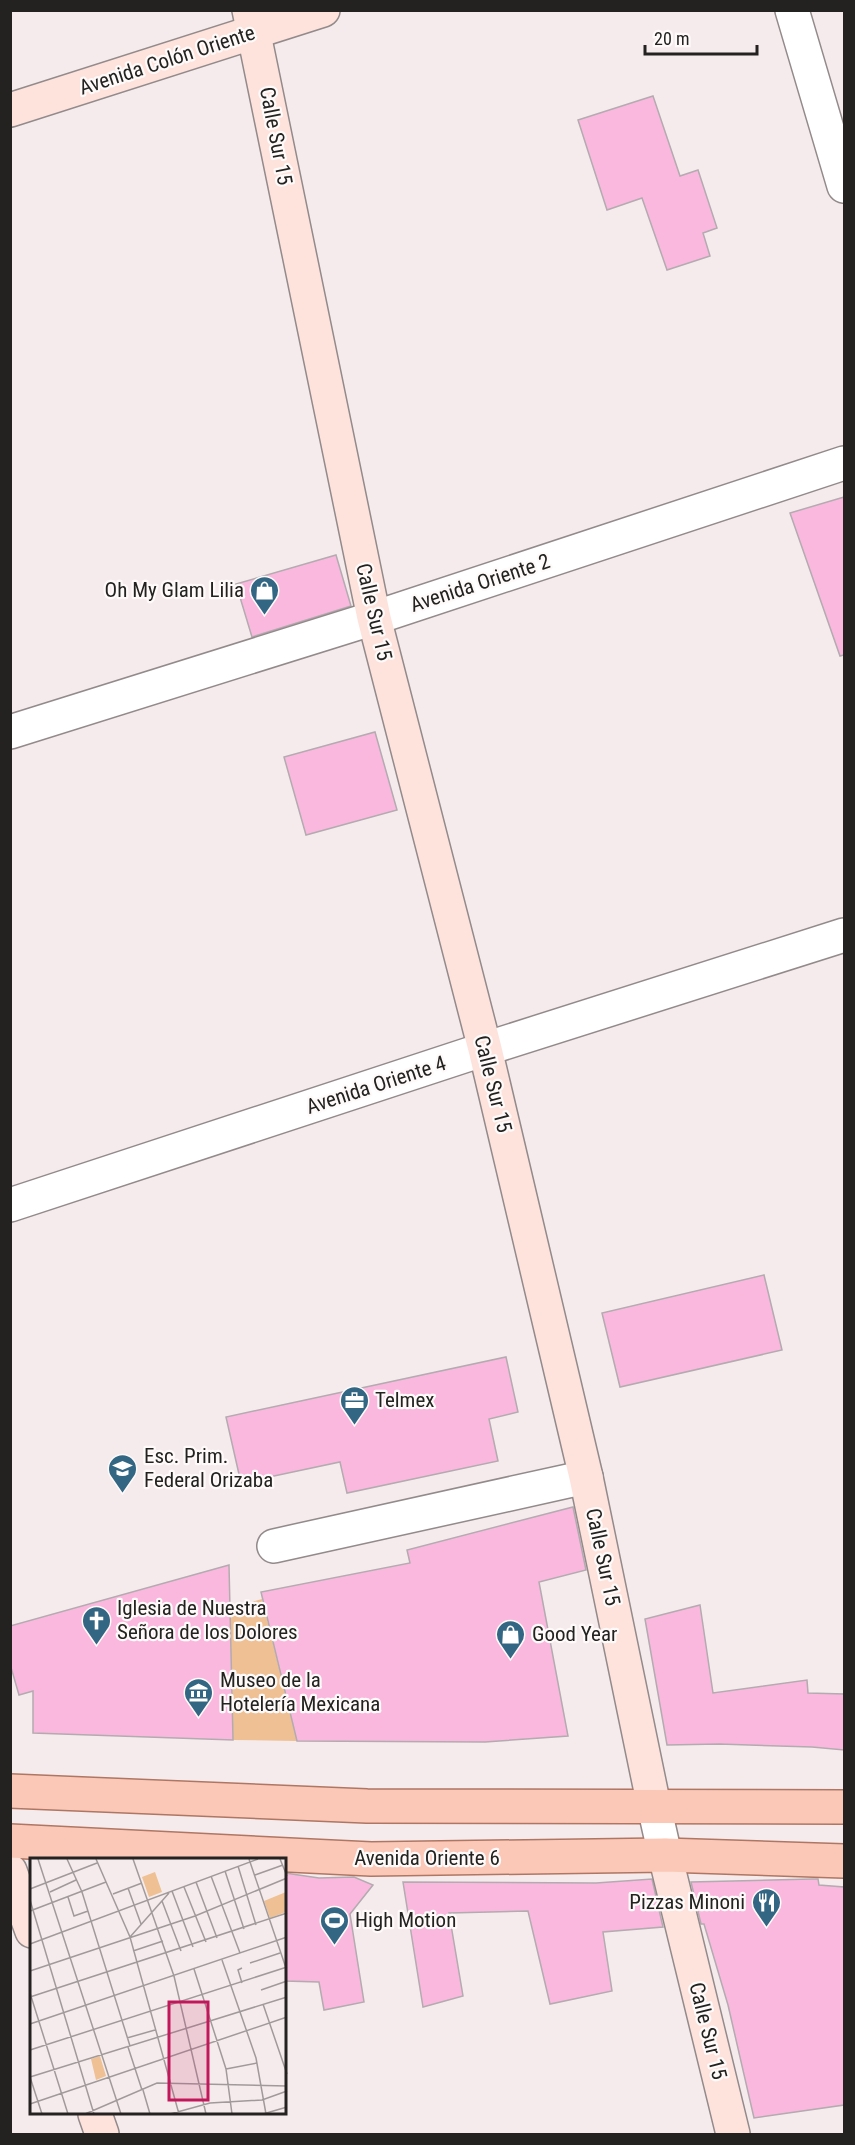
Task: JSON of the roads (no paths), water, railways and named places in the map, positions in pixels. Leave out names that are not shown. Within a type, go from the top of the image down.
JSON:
[{"type":"main road","points":[[10,1791],[367,1806],[844,1807]]},
{"type":"main road","name":"Avenida Oriente 6","points":[[10,1841],[371,1859],[665,1855],[844,1861]]},
{"type":"street","name":"Avenida Colón Oriente","points":[[10,110],[252,21],[323,10]]},
{"type":"street","points":[[792,10],[844,186]]},
{"type":"street","name":"Calle Sur 15","points":[[252,21],[374,618],[485,1049],[586,1477],[665,1855],[733,2134]]},
{"type":"street","name":"Avenida Oriente 2","points":[[10,732],[374,618],[844,463]]},
{"type":"street","name":"Avenida Oriente 4","points":[[10,1204],[844,935]]},
{"type":"street","points":[[274,1546],[586,1477]]},
{"type":"street","points":[[10,1871],[30,1926]]},
{"type":"street","points":[[95,2115],[102,2134]]},
{"type":"place","name":"Oh My Glam Lilia","points":[[265,616]]},
{"type":"place","name":"Telmex","points":[[354,1426]]},
{"type":"place","name":"Esc. Prim. Federal Orizaba","points":[[123,1494]]},
{"type":"place","name":"Iglesia de Nuestra Señora de los Dolores","points":[[96,1646]]},
{"type":"place","name":"Good Year","points":[[511,1660]]},
{"type":"place","name":"Museo de la Hotelería Mexicana","points":[[199,1718]]},
{"type":"place","name":"Pizzas Minoni","points":[[766,1928]]},
{"type":"place","name":"High Motion","points":[[334,1946]]}]
